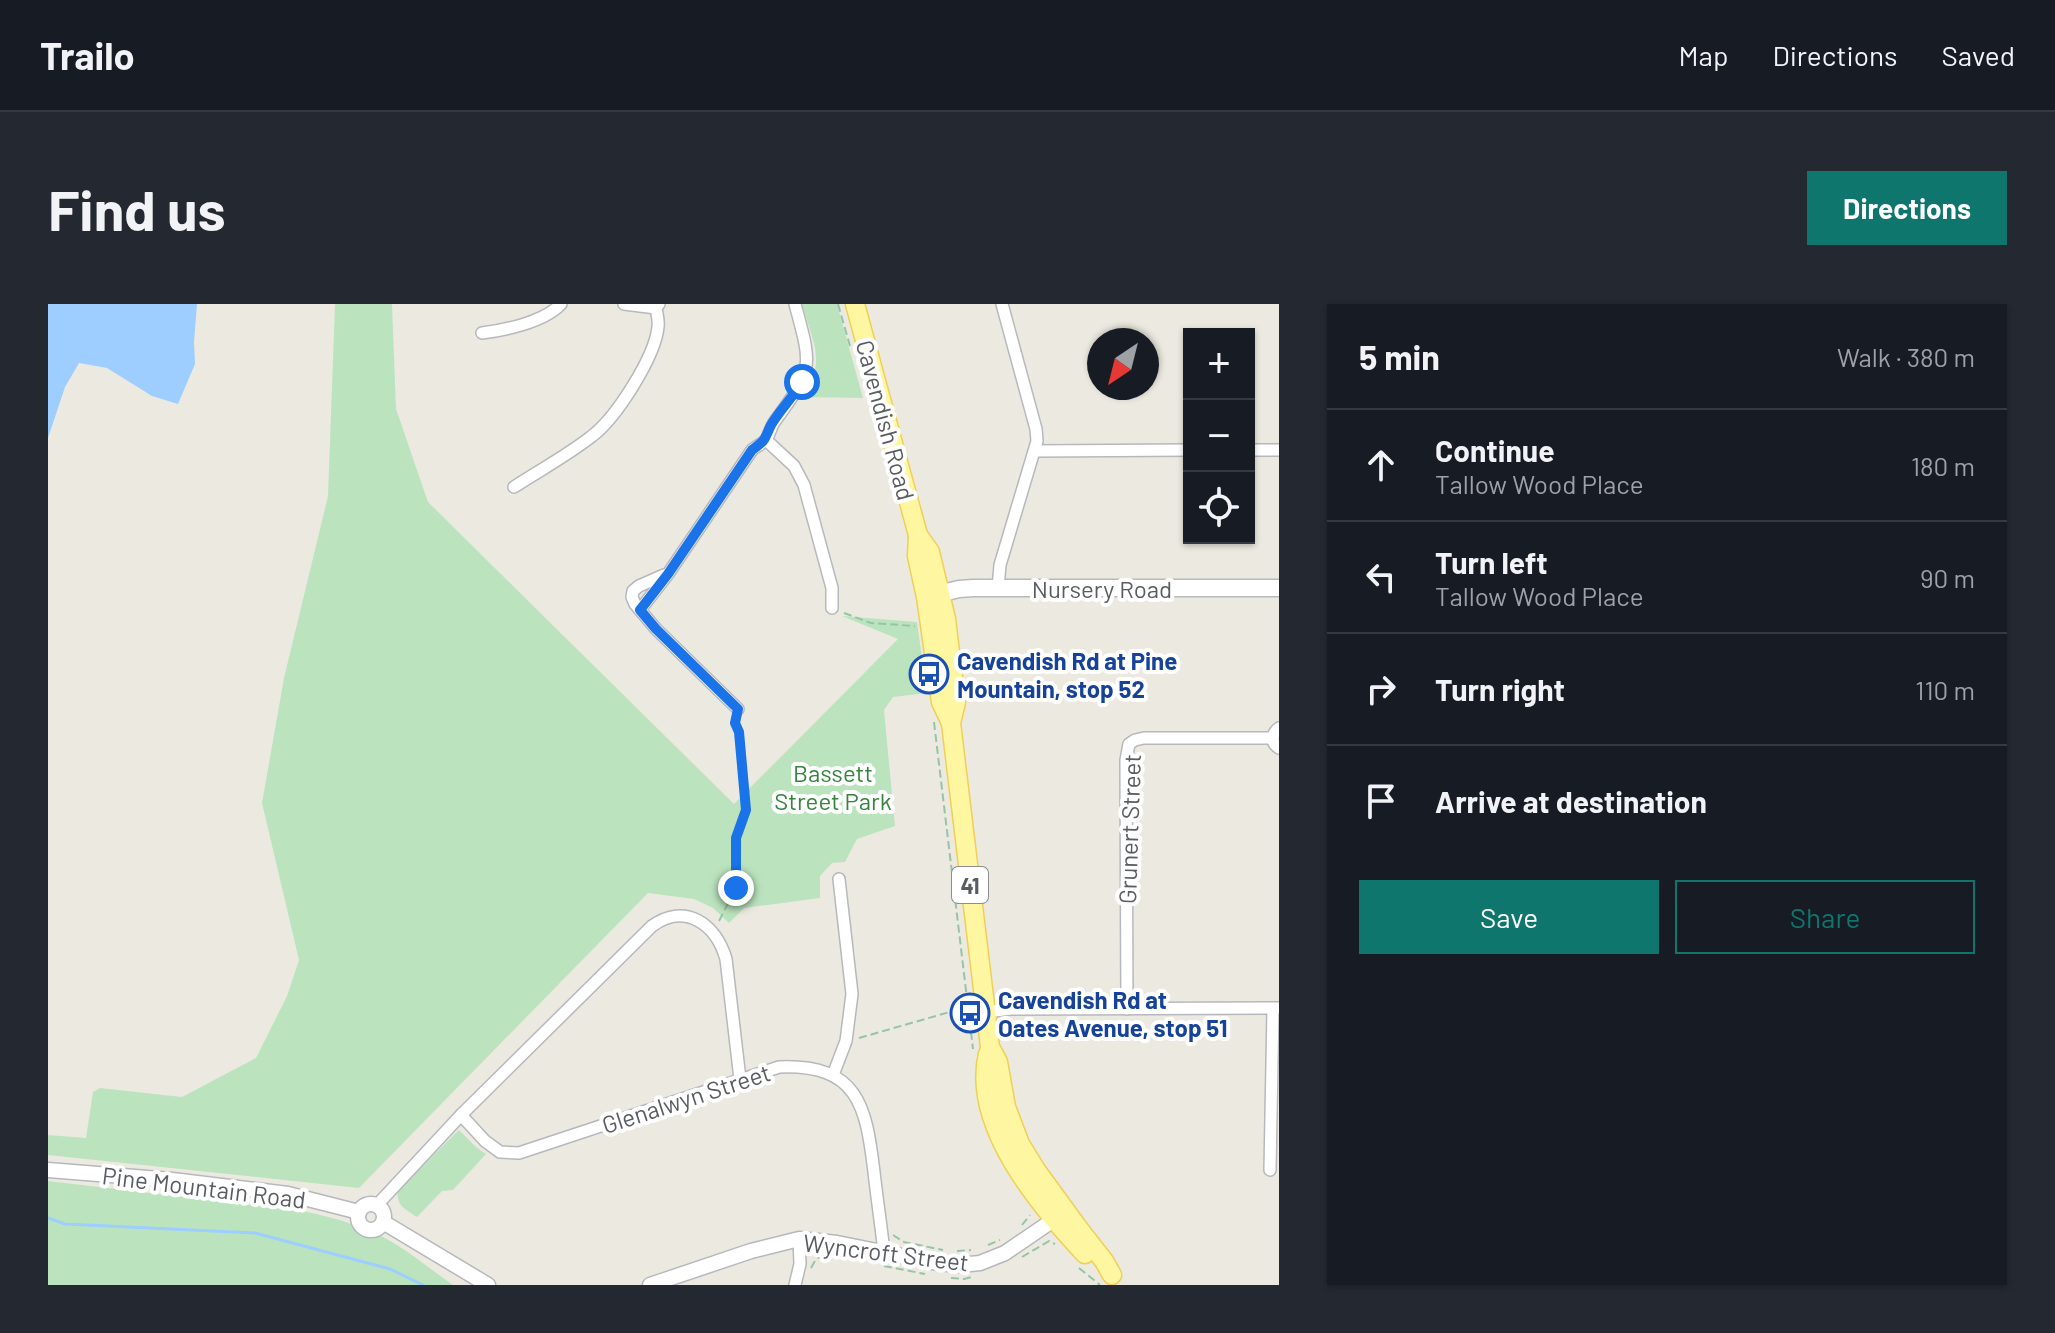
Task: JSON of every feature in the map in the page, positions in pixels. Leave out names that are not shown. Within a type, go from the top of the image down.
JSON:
[{"type":"main road","name":"Cavendish Road","points":[[855,304],[918,535],[930,552],[941,702],[951,723],[986,1012],[982,1049],[991,1109],[999,1134],[1018,1171],[1060,1216],[1090,1260],[1118,1280]]},
{"type":"main road","name":"Nursery Road","points":[[934,595],[965,588],[1279,588]]},
{"type":"street","points":[[482,333],[506,330],[531,321],[561,304]]},
{"type":"street","points":[[514,487],[594,436],[642,372],[658,326],[658,306],[624,304]]},
{"type":"street","points":[[738,709],[656,629],[632,597],[639,586],[668,574],[752,450],[766,440],[771,425],[802,382],[808,365],[808,350],[795,304]]},
{"type":"street","points":[[998,588],[1000,565],[1035,451],[1036,429],[1002,304]]},
{"type":"street","points":[[766,440],[794,466],[804,485],[832,588],[832,608]]},
{"type":"street","points":[[1035,451],[1183,450]]},
{"type":"street","points":[[1255,450],[1279,450]]},
{"type":"street","name":"Grunert Street","points":[[1127,1009],[1126,760],[1129,744],[1144,738],[1277,738]]},
{"type":"street","points":[[839,879],[852,994],[846,1041],[833,1075],[846,1083],[861,1105],[870,1134],[884,1252]]},
{"type":"street","points":[[377,1205],[461,1115],[664,917],[679,915],[698,920],[721,942],[726,959],[740,1079]]},
{"type":"street","points":[[986,1012],[1011,1009],[1276,1009],[1270,1170]]},
{"type":"street","name":"Glenalwyn Street","points":[[461,1115],[500,1152],[519,1153],[779,1067],[801,1066],[833,1075]]},
{"type":"street","name":"Pine Mountain Road","points":[[48,1170],[187,1181],[288,1194],[359,1212]]},
{"type":"street","points":[[366,1204],[377,1205],[383,1212],[383,1222],[376,1228],[366,1228],[359,1222],[359,1212],[366,1204]]},
{"type":"street","name":"Wyncroft Street","points":[[650,1285],[751,1251],[799,1239],[950,1264],[980,1263],[1005,1253],[1060,1216]]},
{"type":"street","points":[[383,1222],[488,1285]]},
{"type":"street","points":[[795,1285],[800,1264],[799,1239]]},
{"type":"path","points":[[838,304],[854,357]]},
{"type":"path","points":[[832,608],[871,623],[920,626]]},
{"type":"path","points":[[711,930],[722,917],[736,888],[736,838],[746,810],[739,732],[735,723],[738,709]]},
{"type":"path","points":[[933,716],[967,1007],[982,1049]]},
{"type":"path","points":[[846,1041],[967,1007]]},
{"type":"path","points":[[1015,1231],[1030,1216],[1031,1208]]},
{"type":"path","points":[[891,1236],[899,1241],[951,1252],[978,1250]]},
{"type":"path","points":[[988,1246],[1007,1237]]},
{"type":"green space","name":"Bassett Street Park","points":[[335,304],[392,304],[396,409],[428,502],[734,804],[898,639],[842,616],[917,622],[927,693],[893,697],[884,710],[895,826],[857,839],[845,862],[832,863],[820,876],[820,898],[744,908],[729,923],[713,908],[694,899],[648,893],[359,1188],[48,1155],[48,1135],[86,1138],[93,1092],[100,1088],[182,1097],[256,1058],[287,996],[299,960],[262,803],[284,678],[328,496]]},
{"type":"green space","points":[[802,304],[837,304],[863,398],[800,397],[809,385],[816,363],[816,352]]},
{"type":"green space","points":[[459,1130],[486,1154],[453,1190],[442,1191],[417,1217],[400,1203],[398,1190]]},
{"type":"green space","points":[[48,1181],[303,1211],[327,1217],[386,1239],[453,1285],[48,1285]]},
{"type":"water","points":[[48,304],[197,304],[195,364],[178,404],[152,396],[107,368],[79,363],[65,387],[48,438]]},
{"type":"waterway","points":[[48,1218],[65,1224],[255,1233],[390,1269],[423,1285]]},
{"type":"place","name":"Cavendish Rd at Pine Mountain, stop 52","points":[[929,674]]},
{"type":"place","name":"Cavendish Rd at Oates Avenue, stop 51","points":[[970,1013]]},
{"type":"route","points":[[736,888],[736,838],[746,810],[739,732],[735,723],[738,709],[640,610],[752,450],[766,440],[771,425],[802,382]]}]
